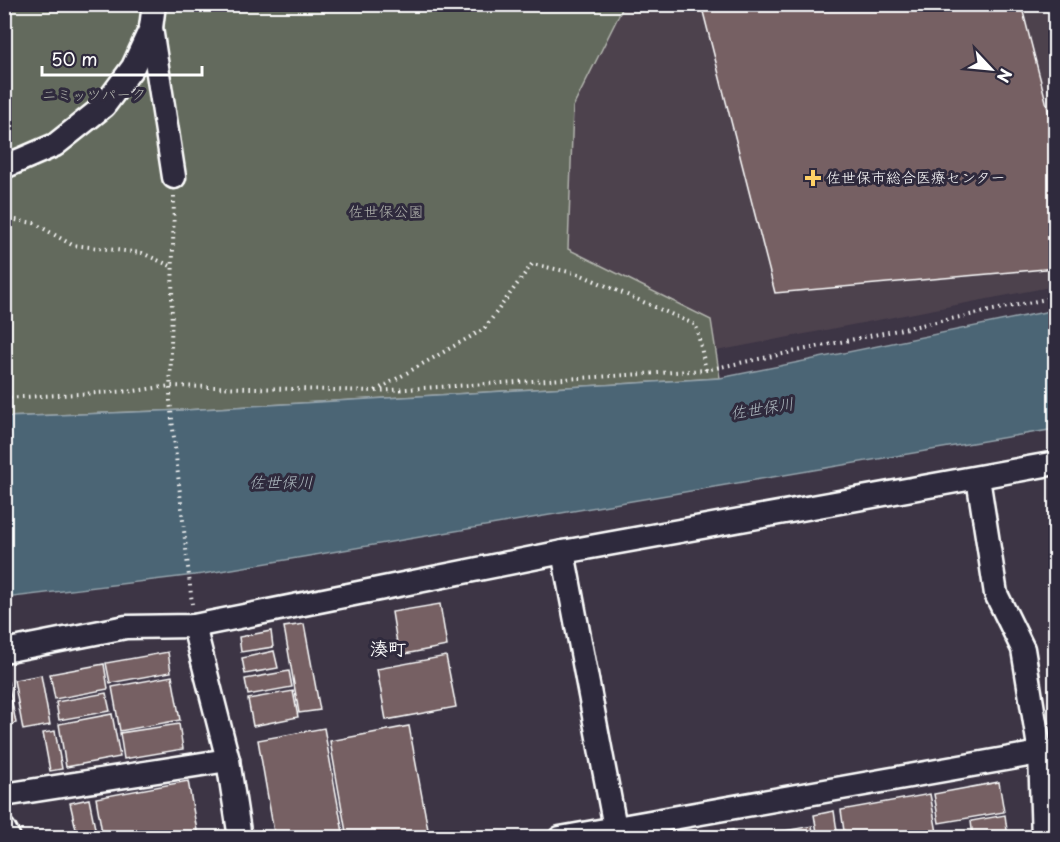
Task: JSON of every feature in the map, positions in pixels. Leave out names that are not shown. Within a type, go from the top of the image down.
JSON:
[{"type":"street","points":[[154,4],[151,28],[174,177]]},
{"type":"street","points":[[4,167],[55,145],[104,106],[133,67],[151,28]]},
{"type":"street","points":[[4,651],[126,627],[194,626],[563,552],[1056,463]]},
{"type":"street","points":[[978,478],[996,594],[1023,650],[1048,752],[1043,837]]},
{"type":"street","points":[[563,552],[616,832]]},
{"type":"street","points":[[194,626],[228,760],[240,837]]},
{"type":"street","points":[[560,837],[616,832],[1048,752]]},
{"type":"street","points":[[4,795],[228,760]]},
{"type":"street","points":[[4,829],[9,837]]},
{"type":"path","points":[[174,177],[170,401],[190,582]]},
{"type":"path","points":[[4,218],[34,223],[72,245],[142,253],[173,267]]},
{"type":"path","points":[[375,391],[483,329],[532,264],[579,274],[696,325],[706,369]]},
{"type":"path","points":[[4,398],[134,391],[170,386],[375,391],[706,369],[1056,297]]},
{"type":"shaded area","name":"佐世保市総合医療センター","points":[[624,5],[1055,5],[1055,286],[716,351],[711,320],[568,250],[573,107]]},
{"type":"green space","name":"佐世保公園","points":[[4,5],[624,5],[573,107],[568,249],[711,320],[720,378],[185,410],[5,417]]},
{"type":"water","name":"佐世保川","points":[[1055,310],[1055,429],[203,574],[5,598],[5,417],[185,410],[720,378]]},
{"type":"building","points":[[701,4],[1021,4],[1056,140],[1056,268],[775,293]]},
{"type":"building","points":[[440,604],[447,646],[399,655],[392,612]]},
{"type":"building","points":[[304,624],[320,710],[299,713],[284,627]]},
{"type":"building","points":[[271,631],[273,647],[241,652],[239,637]]},
{"type":"building","points":[[274,651],[278,668],[245,674],[242,658]]},
{"type":"building","points":[[168,652],[171,672],[110,683],[106,663]]},
{"type":"building","points":[[446,656],[456,707],[386,720],[377,669]]},
{"type":"building","points":[[104,664],[108,689],[55,699],[50,674]]},
{"type":"building","points":[[289,671],[292,687],[248,695],[245,679]]},
{"type":"building","points":[[41,675],[50,725],[23,730],[14,680]]},
{"type":"building","points":[[172,676],[180,720],[120,731],[112,687]]},
{"type":"building","points":[[8,682],[16,723],[4,726],[4,683]]},
{"type":"building","points":[[293,691],[298,717],[253,726],[248,699]]},
{"type":"building","points":[[106,693],[110,711],[59,720],[56,702]]},
{"type":"building","points":[[112,714],[120,757],[66,767],[59,724]]},
{"type":"building","points":[[179,724],[183,749],[124,759],[120,733]]},
{"type":"building","points":[[409,726],[429,835],[417,838],[347,838],[330,741]]},
{"type":"building","points":[[324,728],[344,838],[275,838],[258,740]]},
{"type":"building","points":[[55,731],[62,769],[50,771],[43,733]]},
{"type":"building","points":[[188,781],[198,836],[140,838],[139,831],[115,835],[115,838],[103,838],[96,798]]},
{"type":"building","points":[[999,782],[1004,812],[939,823],[934,794]]},
{"type":"building","points":[[930,794],[938,838],[845,838],[841,810]]},
{"type":"building","points":[[89,799],[97,838],[78,838],[70,803]]},
{"type":"building","points":[[834,811],[838,838],[818,838],[814,815]]},
{"type":"building","points":[[1005,815],[1008,838],[973,838],[971,821]]},
{"type":"building","points":[[812,826],[814,838],[746,838]]},
{"type":"building","points":[[733,830],[734,838],[720,838],[719,833]]},
{"type":"place","name":"佐世保市総合医療センター","points":[[813,178]]},
{"type":"district","name":"湊町","points":[[388,649]]},
{"type":"park label","name":"ニミッツパーク","points":[[94,95]]}]
